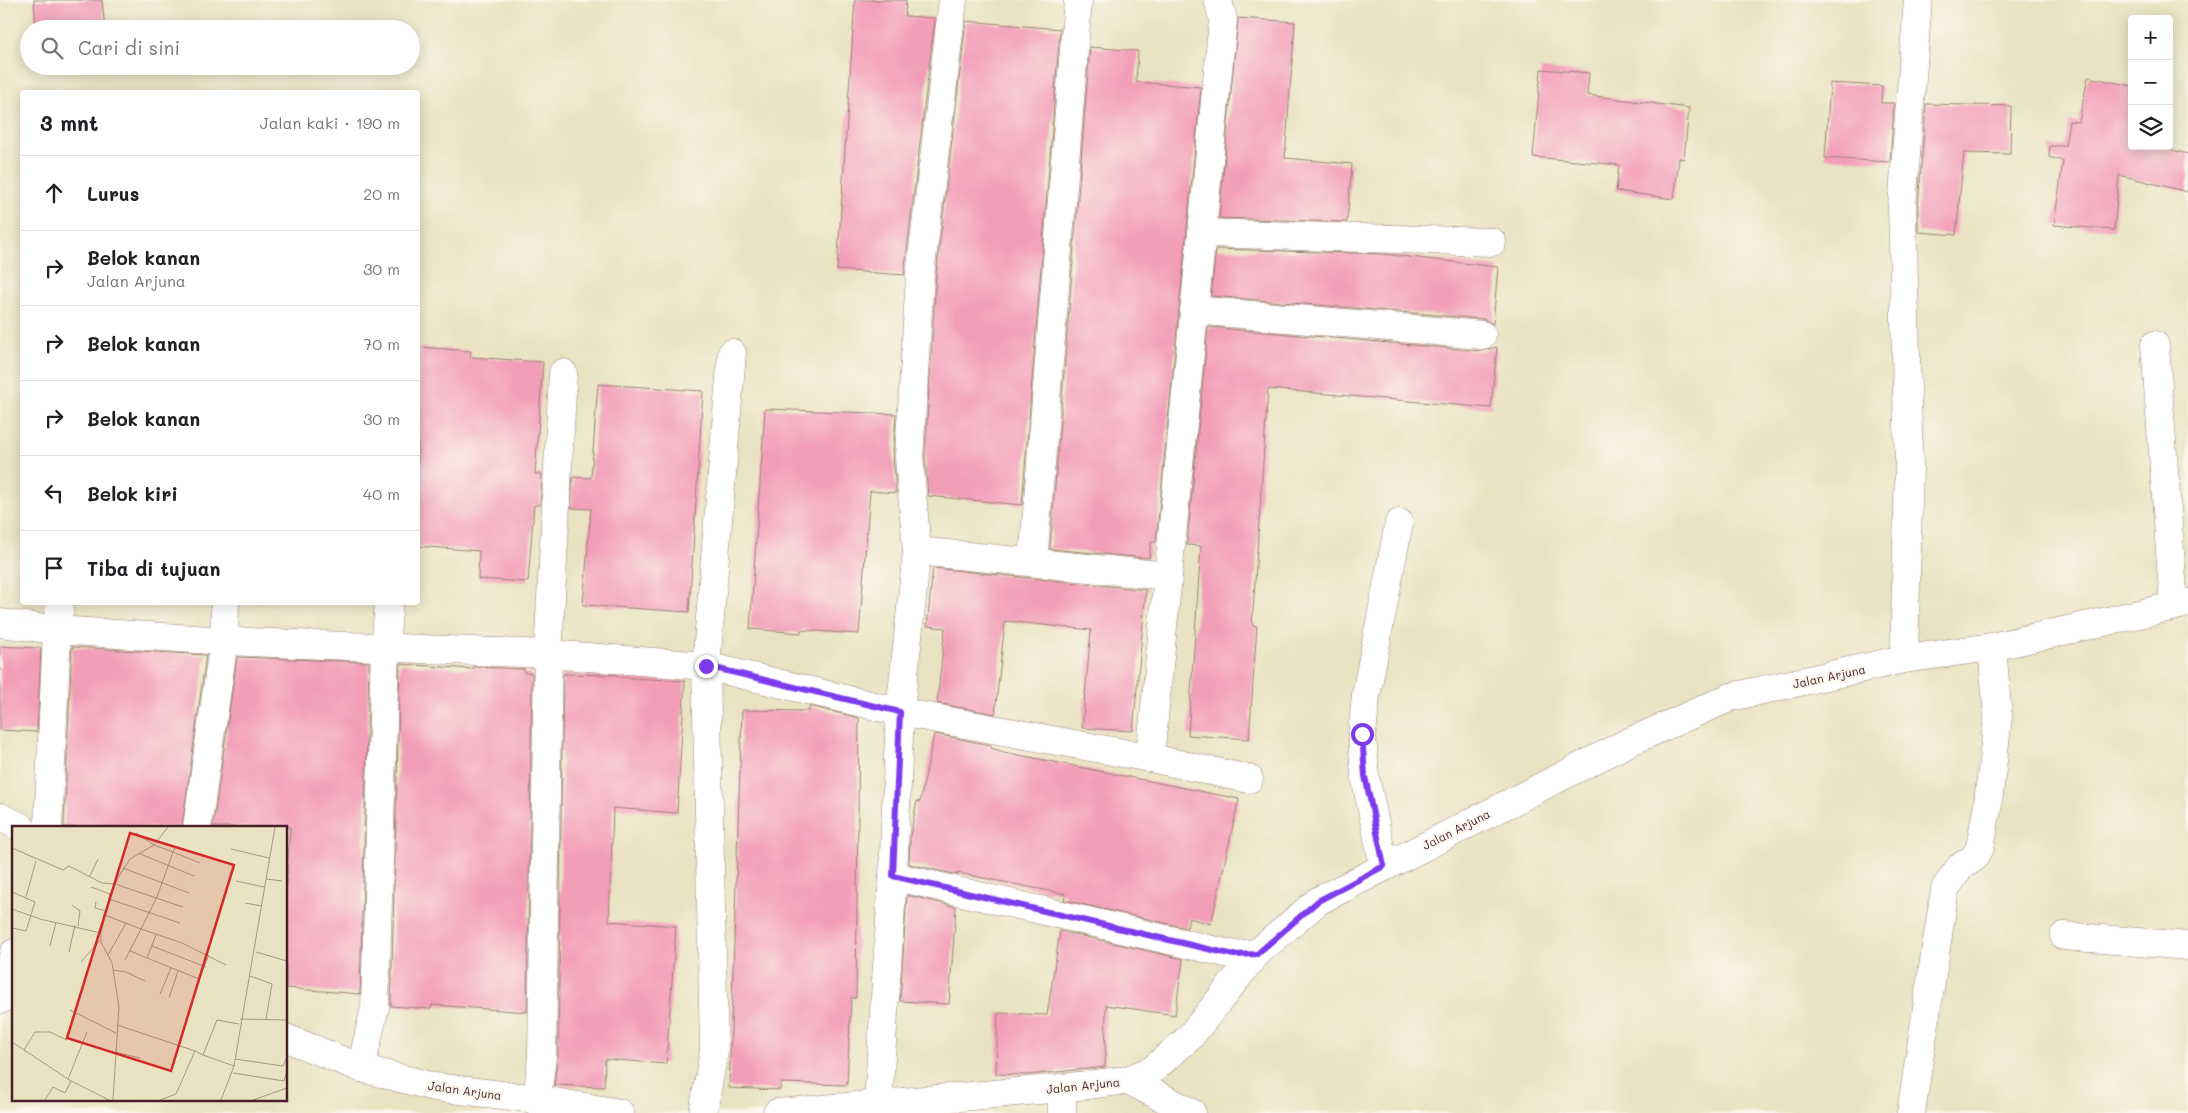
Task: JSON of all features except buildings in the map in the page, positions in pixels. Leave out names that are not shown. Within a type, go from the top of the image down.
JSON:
[{"type":"street","points":[[878,1103],[893,876],[900,712],[917,550],[909,457],[920,275],[953,0]]},
{"type":"street","points":[[1033,562],[1078,0]]},
{"type":"street","points":[[1150,758],[1223,20],[1218,0]]},
{"type":"street","points":[[1904,659],[1909,468],[1902,206],[1918,0]]},
{"type":"street","points":[[1203,234],[1492,242]]},
{"type":"street","points":[[1194,310],[1482,335]]},
{"type":"street","points":[[2155,344],[2181,605]]},
{"type":"street","points":[[703,1113],[714,1052],[706,666],[732,353]]},
{"type":"street","points":[[541,1106],[548,654],[563,373]]},
{"type":"street","points":[[1384,866],[1365,776],[1362,734],[1366,694],[1400,523]]},
{"type":"street","points":[[917,550],[1168,576]]},
{"type":"street","points":[[48,826],[60,605]]},
{"type":"street","points":[[197,826],[224,641],[225,605]]},
{"type":"street","points":[[361,1068],[375,1007],[385,646],[389,605]]},
{"type":"street","name":"Jalan Arjuna","points":[[778,1113],[829,1110],[878,1103],[1062,1100],[1128,1080],[1152,1070],[1189,1038],[1257,954],[1318,901],[1627,743],[1731,698],[1904,659],[1992,647],[2181,605]]},
{"type":"street","points":[[0,623],[57,630],[224,641],[548,654],[706,666],[900,712],[1150,758],[1250,779]]},
{"type":"street","points":[[1911,1113],[1945,889],[1960,867],[1974,858],[1980,848],[1988,803],[1998,717],[1992,647]]},
{"type":"street","points":[[0,816],[20,826]]},
{"type":"street","points":[[893,876],[1234,955],[1257,954]]},
{"type":"street","points":[[2064,936],[2188,946]]},
{"type":"street","points":[[0,1000],[12,960]]},
{"type":"street","name":"Jalan Arjuna","points":[[288,1039],[361,1068],[434,1087],[541,1106],[620,1113]]},
{"type":"street","points":[[1128,1080],[1192,1113]]},
{"type":"route","points":[[706,666],[900,712],[893,876],[1234,955],[1257,954],[1318,901],[1384,866],[1365,776],[1362,734]]}]
